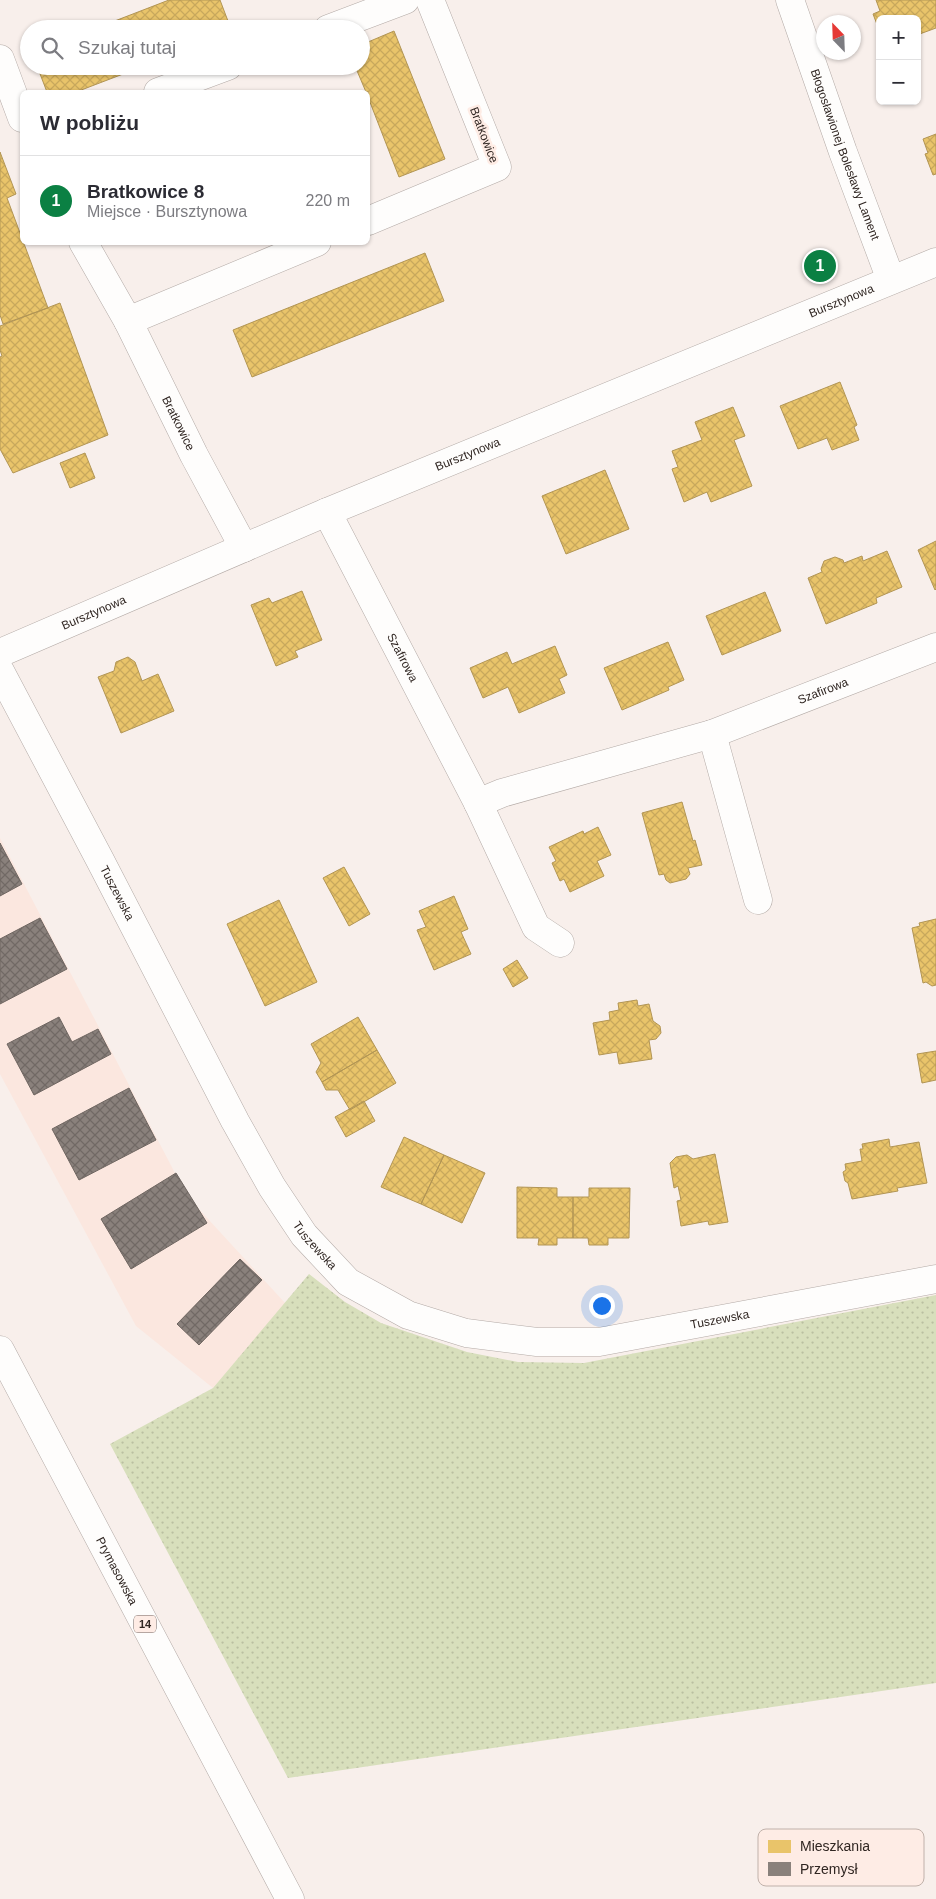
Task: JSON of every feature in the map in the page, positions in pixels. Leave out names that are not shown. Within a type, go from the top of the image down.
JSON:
[{"type":"street","points":[[352,20],[404,0]]},
{"type":"street","name":"Bratkowice","points":[[370,220],[497,167],[430,0]]},
{"type":"street","name":"Błogosławionej Bolesławy Lament","points":[[790,0],[843,152],[891,280]]},
{"type":"street","points":[[0,59],[20,113]]},
{"type":"street","points":[[163,90],[204,75]]},
{"type":"street","name":"Bratkowice","points":[[85,245],[128,321],[194,454],[244,548]]},
{"type":"street","points":[[128,321],[310,245]]},
{"type":"street","name":"Bursztynowa","points":[[0,653],[327,512],[936,262]]},
{"type":"street","name":"Szafirowa","points":[[327,512],[478,803],[536,927],[560,943]]},
{"type":"street","name":"Szafirowa","points":[[478,803],[502,793],[712,734],[935,651]]},
{"type":"street","name":"Tuszewska","points":[[0,671],[142,939],[235,1121],[272,1187],[304,1234],[348,1282],[408,1315],[466,1334],[537,1342],[599,1342],[936,1279]]},
{"type":"street","points":[[712,734],[758,900]]},
{"type":"street","name":"Prymasowska","points":[[0,1350],[290,1899]]},
{"type":"shaded area","points":[[0,838],[187,1196],[286,1304],[213,1388],[136,1326],[0,1074]]},
{"type":"green space","points":[[309,1274],[345,1302],[381,1323],[467,1352],[518,1362],[584,1363],[936,1295],[936,1683],[288,1778],[110,1444],[213,1388]]},
{"type":"building: Mieszkania","points":[[169,0],[220,0],[228,20],[117,20]]},
{"type":"building: Mieszkania","points":[[876,0],[936,0],[936,28],[921,34],[921,15],[876,15],[876,22],[873,14],[880,11]]},
{"type":"building: Mieszkania","points":[[394,31],[445,159],[399,177],[370,102],[370,90],[365,90],[359,75],[370,75],[370,41]]},
{"type":"building: Mieszkania","points":[[40,75],[120,75],[81,90],[46,90]]},
{"type":"building: Mieszkania","points":[[936,134],[936,174],[933,175],[925,154],[928,153],[923,139]]},
{"type":"building: Mieszkania","points":[[0,152],[16,194],[7,198],[20,233],[20,245],[25,245],[48,308],[3,324],[0,315]]},
{"type":"building: Mieszkania","points":[[425,253],[444,301],[252,377],[233,330]]},
{"type":"building: Mieszkania","points":[[821,255],[829,273],[819,278],[811,259]]},
{"type":"building: Mieszkania","points":[[60,303],[108,435],[13,473],[0,449],[0,357],[2,356],[0,350],[0,326]]},
{"type":"building: Mieszkania","points":[[840,382],[857,425],[854,427],[859,440],[832,450],[827,438],[798,449],[780,406]]},
{"type":"building: Mieszkania","points":[[733,407],[745,436],[734,440],[752,486],[711,502],[707,492],[684,502],[672,469],[678,467],[672,451],[702,440],[695,422]]},
{"type":"building: Mieszkania","points":[[85,453],[95,478],[70,488],[60,463]]},
{"type":"building: Mieszkania","points":[[605,470],[629,529],[566,554],[542,496]]},
{"type":"building: Mieszkania","points":[[936,541],[936,589],[935,590],[918,550]]},
{"type":"building: Mieszkania","points":[[887,551],[902,587],[876,598],[877,603],[826,624],[808,578],[822,572],[821,569],[824,561],[835,557],[843,560],[844,563],[862,556],[863,561]]},
{"type":"building: Mieszkania","points":[[302,591],[322,640],[295,651],[298,657],[276,666],[251,605],[269,598],[272,603]]},
{"type":"building: Mieszkania","points":[[765,592],[781,631],[722,655],[706,616]]},
{"type":"building: Mieszkania","points":[[668,642],[684,680],[668,687],[669,690],[622,710],[604,668]]},
{"type":"building: Mieszkania","points":[[555,646],[567,675],[559,679],[565,693],[519,713],[508,687],[483,698],[470,668],[507,652],[512,664]]},
{"type":"building: Mieszkania","points":[[128,657],[135,662],[142,681],[158,674],[174,711],[121,733],[98,677],[114,671],[116,662]]},
{"type":"building: Mieszkania","points":[[682,802],[702,865],[688,868],[690,874],[686,879],[670,883],[666,880],[664,874],[659,875],[642,813]]},
{"type":"building: Mieszkania","points":[[598,827],[611,855],[597,861],[604,876],[570,892],[564,879],[560,881],[552,863],[556,861],[549,847],[583,831],[584,834]]},
{"type":"building: Mieszkania","points":[[344,867],[370,914],[349,926],[323,878]]},
{"type":"building: Mieszkania","points":[[454,896],[468,929],[461,932],[471,954],[434,970],[417,930],[426,927],[419,911]]},
{"type":"building: Mieszkania","points":[[279,900],[317,982],[265,1006],[227,924]]},
{"type":"building: Mieszkania","points":[[936,919],[936,985],[932,986],[926,982],[923,983],[912,928],[920,926],[919,923]]},
{"type":"building: Mieszkania","points":[[517,960],[528,978],[513,987],[503,969]]},
{"type":"building: Mieszkania","points":[[637,1000],[638,1006],[649,1004],[653,1021],[660,1026],[661,1033],[656,1039],[649,1040],[652,1059],[619,1064],[617,1052],[599,1055],[593,1023],[610,1020],[609,1012],[619,1010],[618,1003]]},
{"type":"building: Mieszkania","points":[[358,1017],[377,1050],[322,1082],[316,1072],[321,1063],[311,1044]]},
{"type":"building: Mieszkania","points":[[377,1050],[396,1083],[350,1110],[338,1090],[326,1090],[322,1082]]},
{"type":"building: Mieszkania","points":[[936,1051],[936,1080],[922,1083],[917,1054]]},
{"type":"building: Mieszkania","points":[[364,1101],[375,1121],[346,1137],[335,1117]]},
{"type":"building: Mieszkania","points":[[404,1137],[444,1155],[421,1204],[381,1187]]},
{"type":"building: Mieszkania","points":[[889,1139],[890,1147],[919,1142],[927,1183],[897,1188],[898,1191],[852,1199],[843,1172],[846,1170],[845,1164],[862,1161],[860,1149],[863,1149],[862,1144]]},
{"type":"building: Mieszkania","points":[[715,1154],[728,1222],[709,1225],[708,1221],[681,1226],[677,1201],[681,1200],[678,1186],[674,1188],[670,1163],[676,1157],[687,1155],[693,1159]]},
{"type":"building: Mieszkania","points":[[444,1155],[485,1173],[462,1223],[421,1204]]},
{"type":"building: Mieszkania","points":[[517,1187],[557,1188],[557,1197],[573,1197],[573,1238],[557,1238],[557,1245],[538,1245],[539,1238],[517,1238]]},
{"type":"building: Mieszkania","points":[[589,1188],[630,1188],[629,1238],[608,1238],[608,1245],[589,1245],[588,1238],[573,1238],[573,1197],[589,1197]]},
{"type":"building: Przemysł","points":[[0,843],[22,884],[0,896]]},
{"type":"building: Przemysł","points":[[40,918],[67,969],[0,1004],[0,939]]},
{"type":"building: Przemysł","points":[[59,1017],[72,1042],[98,1029],[111,1054],[34,1095],[7,1044]]},
{"type":"building: Przemysł","points":[[129,1088],[156,1140],[79,1180],[52,1129]]},
{"type":"building: Przemysł","points":[[176,1173],[207,1223],[131,1269],[101,1219]]},
{"type":"building: Przemysł","points":[[240,1259],[262,1280],[199,1345],[177,1324]]},
{"type":"place","name":"Bratkowice 8","points":[[820,266]]}]
